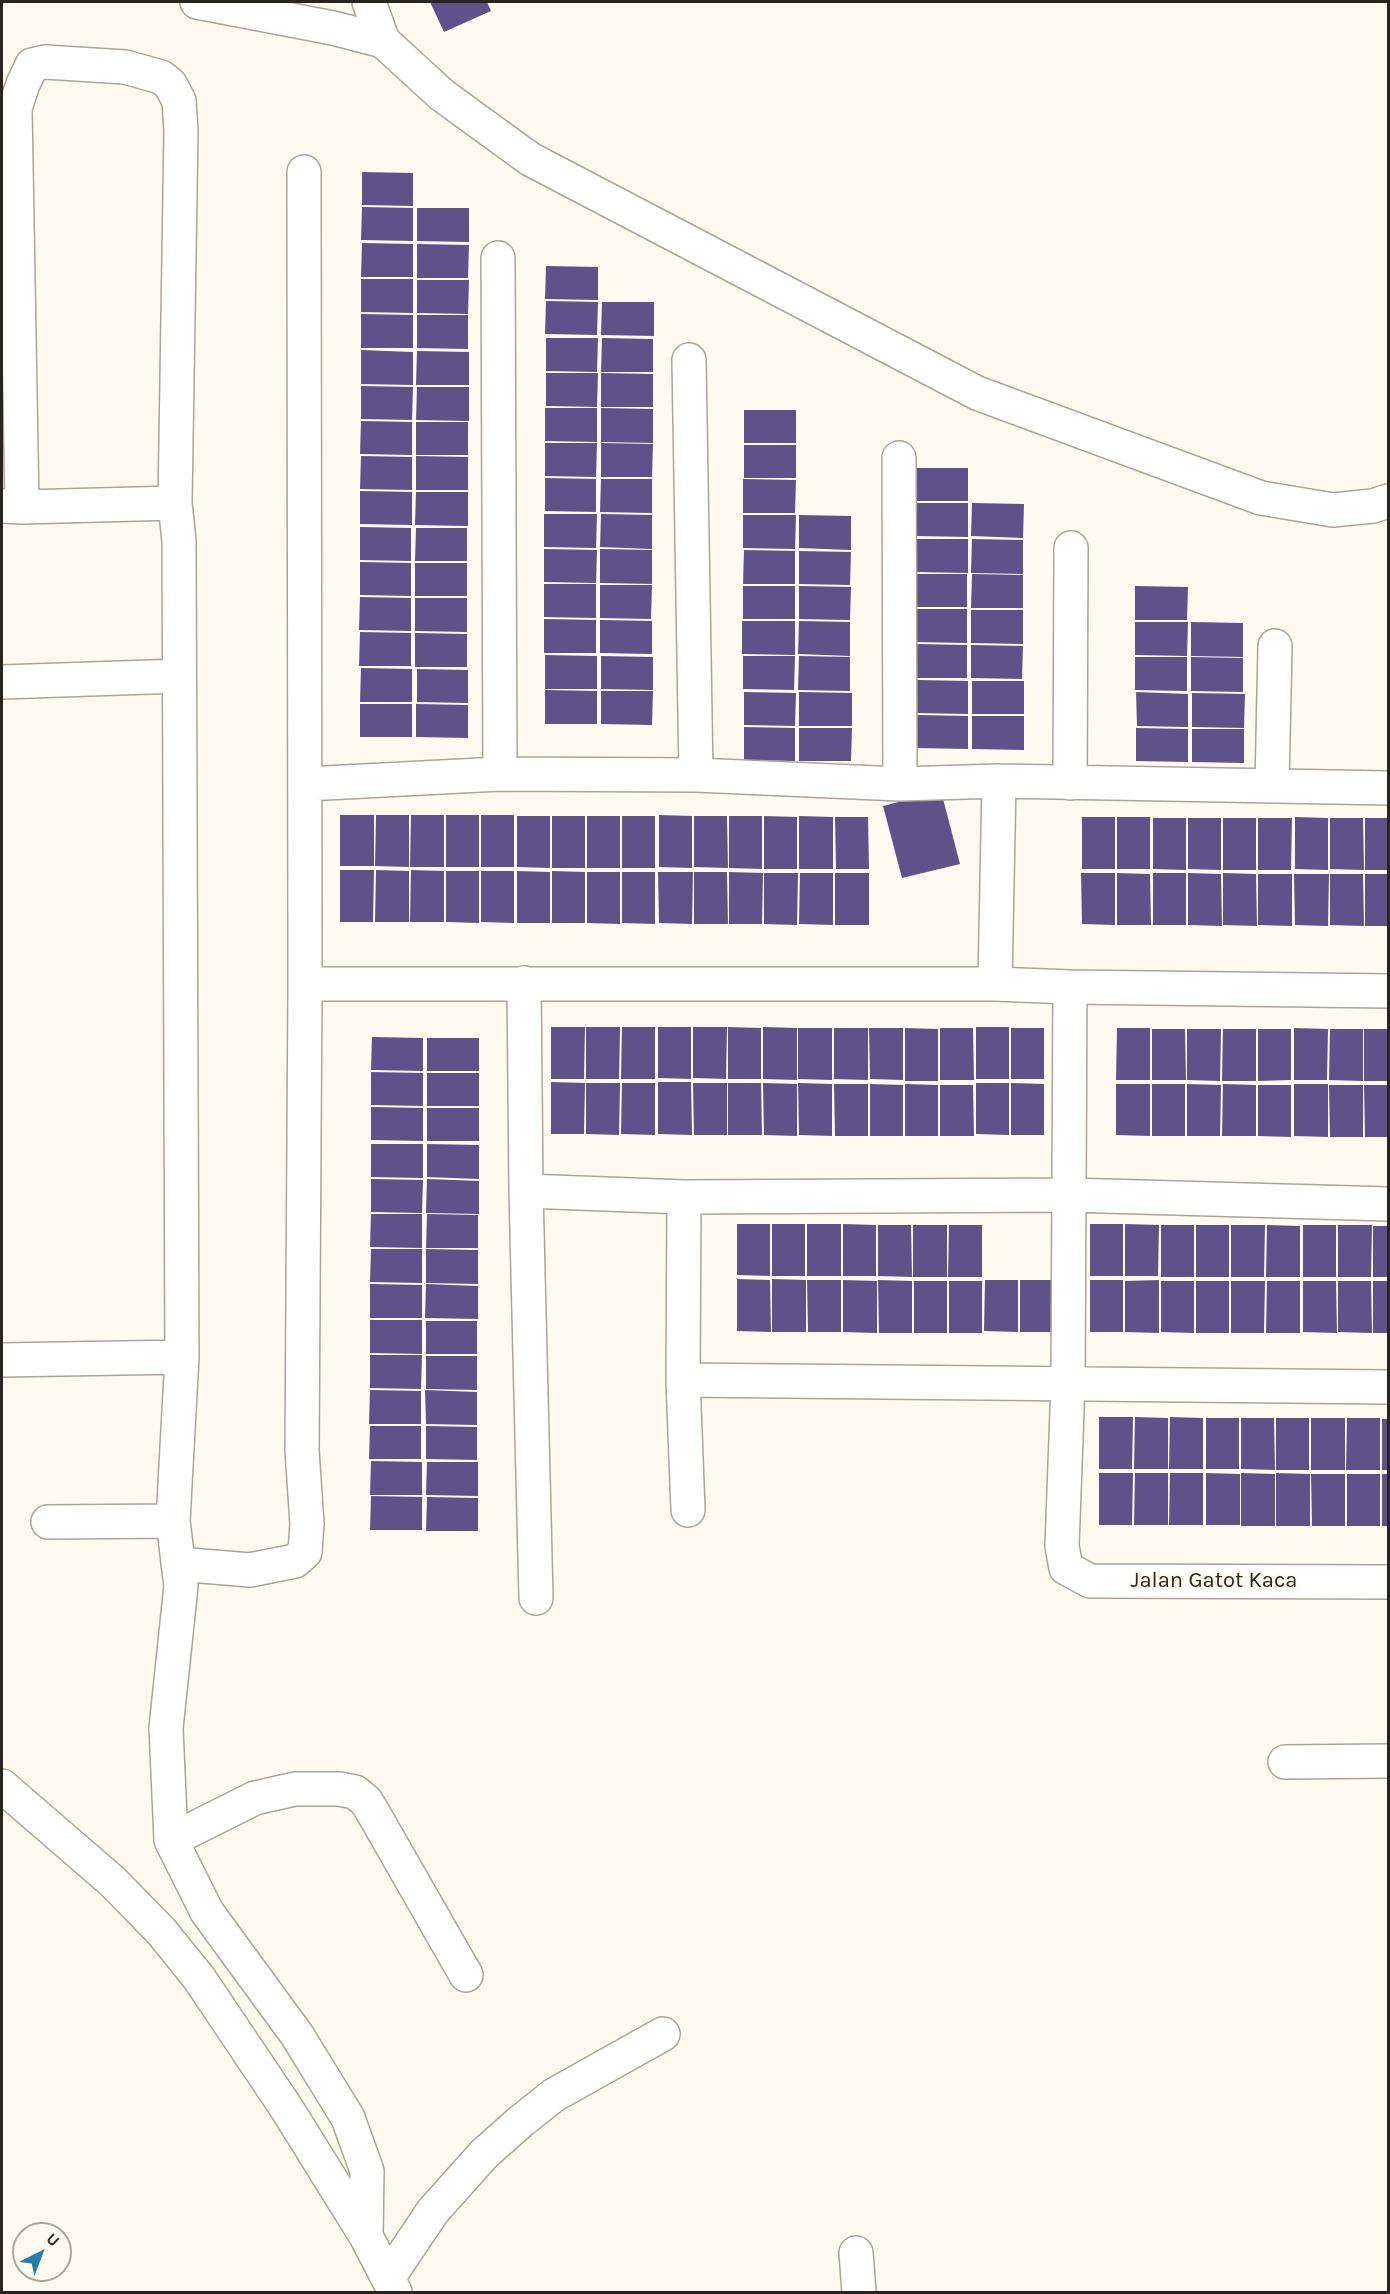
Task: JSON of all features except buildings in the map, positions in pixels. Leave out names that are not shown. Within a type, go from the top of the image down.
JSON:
[{"type":"street","points":[[197,2],[333,28],[383,41]]},
{"type":"street","points":[[369,2],[383,41],[442,95],[530,159],[977,393],[1261,498],[1334,510],[1373,506],[1389,501]]},
{"type":"street","points":[[176,503],[12,507],[15,108],[22,84],[32,65],[45,62],[125,67],[161,77],[170,84],[179,100],[181,131],[176,503],[179,541],[182,1357],[173,1521],[180,1575],[166,1728],[171,1840],[207,1912],[297,2035],[348,2118],[367,2171],[366,2236]]},
{"type":"street","points":[[180,1575],[250,1570],[295,1561],[305,1552],[307,1524],[302,1450],[306,784],[304,172]]},
{"type":"street","points":[[498,258],[500,774]]},
{"type":"street","points":[[689,360],[696,776]]},
{"type":"street","points":[[899,458],[900,784]]},
{"type":"street","points":[[1070,783],[1071,548]]},
{"type":"street","points":[[1272,785],[1275,646]]},
{"type":"street","points":[[2,682],[179,676]]},
{"type":"street","points":[[306,784],[500,774],[696,776],[900,784],[999,781],[1389,788]]},
{"type":"street","points":[[996,984],[999,781]]},
{"type":"street","points":[[524,983],[526,1191],[536,1598]]},
{"type":"street","points":[[305,984],[996,984],[1389,991]]},
{"type":"street","points":[[1068,1384],[1070,987]]},
{"type":"street","points":[[526,1191],[684,1197],[1069,1195],[1389,1204]]},
{"type":"street","points":[[684,1197],[683,1380],[688,1510]]},
{"type":"street","points":[[2,1360],[182,1357]]},
{"type":"street","points":[[683,1380],[1389,1387]]},
{"type":"street","name":"Jalan Gatot Kaca","points":[[1068,1384],[1062,1546],[1066,1568],[1090,1581],[1389,1582]]},
{"type":"street","points":[[48,1522],[173,1521]]},
{"type":"street","points":[[1285,1762],[1389,1761]]},
{"type":"street","points":[[2,1786],[112,1881],[161,1931],[199,1978],[287,2109],[366,2236],[392,2285]]},
{"type":"street","points":[[171,1840],[255,1798],[295,1789],[339,1789],[355,1792],[366,1801],[466,1975]]},
{"type":"street","points":[[392,2285],[433,2211],[484,2154],[554,2095],[663,2034]]},
{"type":"street","points":[[856,2253],[859,2292]]}]
